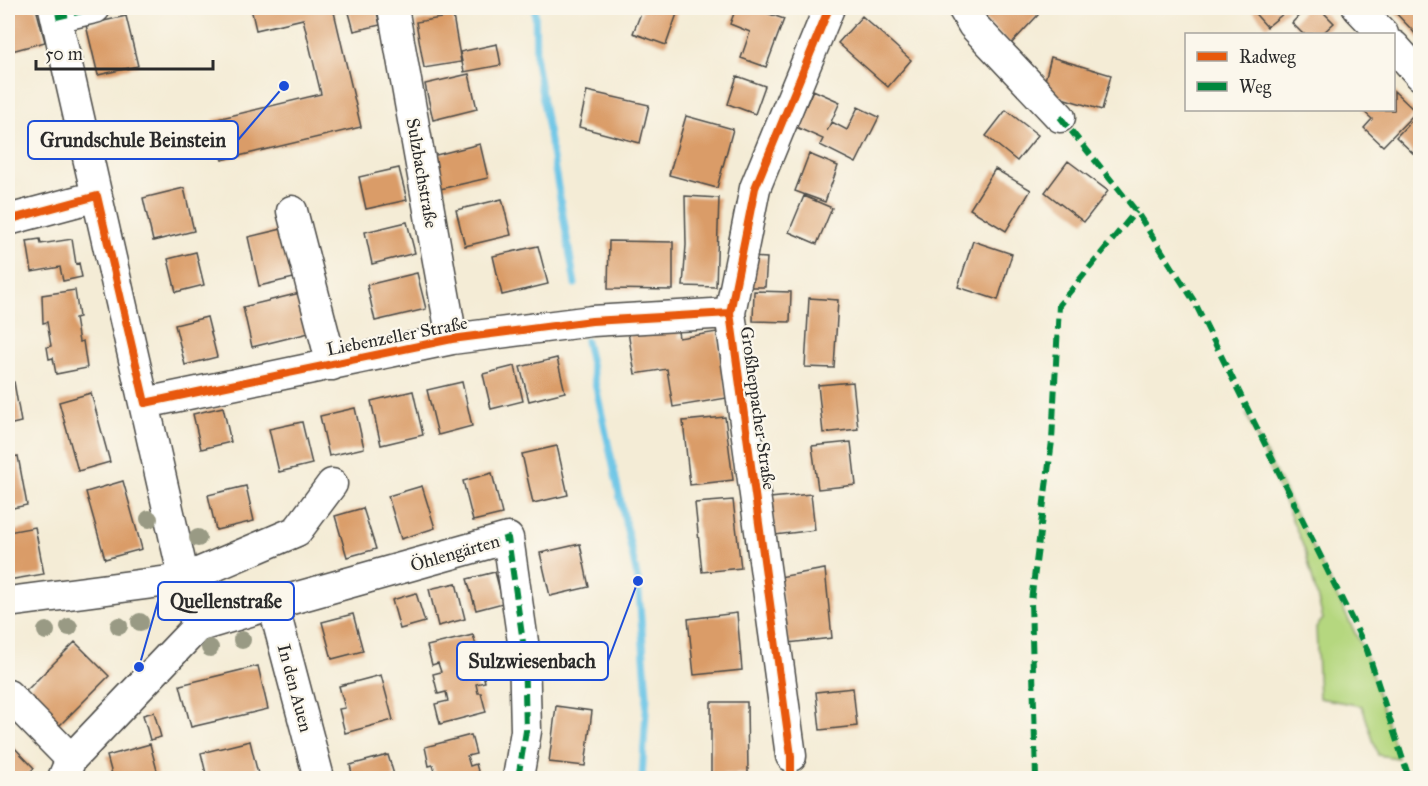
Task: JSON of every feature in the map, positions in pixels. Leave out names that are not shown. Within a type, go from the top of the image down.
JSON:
[{"type":"street","points":[[94,8],[55,12],[184,579],[197,627]]},
{"type":"street","name":"Sulzbachstraße","points":[[393,8],[452,339]]},
{"type":"street","name":"Großheppacher Straße","points":[[791,756],[730,313],[755,188],[829,8]]},
{"type":"street","points":[[963,8],[973,25],[1060,117]]},
{"type":"street","points":[[1358,8],[1382,33]]},
{"type":"street","points":[[1395,47],[1420,75]]},
{"type":"street","points":[[8,220],[45,200],[97,196]]},
{"type":"street","points":[[292,211],[333,365]]},
{"type":"street","name":"Liebenzeller Straße","points":[[145,403],[452,339],[592,321],[730,313]]},
{"type":"street","points":[[8,602],[184,579],[297,531],[332,484]]},
{"type":"street","name":"Öhlengärten","points":[[273,604],[508,538],[524,649],[526,731],[518,778]]},
{"type":"street","points":[[8,695],[67,769],[197,627],[273,604]]},
{"type":"street","name":"In den Auen","points":[[273,604],[319,778]]},
{"type":"green space","points":[[1246,413],[1365,653],[1398,758],[1378,755],[1362,706],[1319,698],[1316,627],[1323,619],[1305,550]]},
{"type":"building","points":[[8,8],[36,8],[45,42],[8,52]]},
{"type":"building","points":[[251,8],[376,8],[380,25],[354,31],[348,9],[334,12],[361,127],[222,160],[213,120],[321,94],[303,19],[256,30]]},
{"type":"building","points":[[643,8],[679,8],[666,45],[633,33]]},
{"type":"building","points":[[736,8],[752,8],[784,19],[766,67],[741,58],[750,32],[730,24]]},
{"type":"building","points":[[995,8],[1030,8],[1038,15],[1011,44],[984,19]]},
{"type":"building","points":[[1250,8],[1290,8],[1267,27]]},
{"type":"building","points":[[1306,8],[1319,8],[1334,23],[1323,33],[1302,33],[1292,23]]},
{"type":"building","points":[[1391,8],[1420,8],[1420,40],[1412,30]]},
{"type":"building","points":[[126,16],[138,66],[98,75],[86,25]]},
{"type":"building","points":[[453,16],[461,62],[424,68],[416,22]]},
{"type":"building","points":[[862,16],[911,60],[888,87],[838,43]]},
{"type":"building","points":[[497,44],[501,65],[464,72],[460,52]]},
{"type":"building","points":[[1051,57],[1111,75],[1102,110],[1042,92]]},
{"type":"building","points":[[469,74],[477,109],[433,120],[425,84]]},
{"type":"building","points":[[737,76],[765,86],[755,114],[728,104]]},
{"type":"building","points":[[813,90],[840,102],[827,131],[832,122],[847,130],[858,107],[879,117],[856,163],[820,145],[823,139],[796,127]]},
{"type":"building","points":[[587,91],[649,105],[640,143],[579,127]]},
{"type":"building","points":[[1395,92],[1416,112],[1383,146],[1364,128],[1372,119],[1363,111],[1395,111]]},
{"type":"building","points":[[1006,110],[1038,135],[1017,161],[986,136]]},
{"type":"building","points":[[1420,112],[1420,153],[1417,157],[1396,137]]},
{"type":"building","points":[[686,116],[733,129],[717,188],[669,175]]},
{"type":"building","points":[[480,144],[488,178],[440,189],[432,156]]},
{"type":"building","points":[[809,154],[838,166],[825,202],[795,191]]},
{"type":"building","points":[[1068,161],[1108,191],[1084,222],[1045,192]]},
{"type":"building","points":[[399,168],[407,200],[366,209],[359,177]]},
{"type":"building","points":[[995,169],[1031,190],[1006,231],[970,209]]},
{"type":"building","points":[[184,188],[194,231],[153,241],[143,198]]},
{"type":"building","points":[[685,196],[719,198],[716,287],[683,286],[686,245]]},
{"type":"building","points":[[804,196],[832,208],[817,244],[789,232]]},
{"type":"building","points":[[502,199],[511,235],[465,246],[456,210]]},
{"type":"building","points":[[407,222],[415,253],[372,264],[365,232]]},
{"type":"building","points":[[286,228],[298,277],[259,286],[248,237]]},
{"type":"building","points":[[40,239],[41,244],[72,239],[76,264],[79,263],[82,277],[63,281],[60,267],[32,272],[27,241]]},
{"type":"building","points":[[609,241],[673,242],[673,290],[608,289]]},
{"type":"building","points":[[973,241],[1012,254],[998,300],[958,287]]},
{"type":"building","points":[[538,246],[548,284],[502,295],[493,256]]},
{"type":"building","points":[[196,252],[204,285],[176,292],[168,259]]},
{"type":"building","points":[[749,257],[767,258],[765,287],[748,287]]},
{"type":"building","points":[[417,273],[426,309],[375,321],[367,285]]},
{"type":"building","points":[[75,290],[79,317],[75,318],[79,342],[83,341],[87,368],[56,374],[53,358],[49,359],[47,347],[51,346],[47,322],[43,323],[42,295]]},
{"type":"building","points":[[754,291],[791,292],[790,322],[753,321]]},
{"type":"building","points":[[300,293],[309,333],[252,347],[243,307]]},
{"type":"building","points":[[809,298],[838,300],[834,368],[805,367]]},
{"type":"building","points":[[207,317],[217,357],[185,365],[175,325]]},
{"type":"building","points":[[677,325],[679,338],[717,332],[727,398],[673,407],[667,369],[635,374],[628,332]]},
{"type":"building","points":[[557,358],[565,392],[529,401],[520,367]]},
{"type":"building","points":[[515,366],[523,401],[491,409],[483,374]]},
{"type":"building","points":[[14,382],[21,422],[8,425],[8,383]]},
{"type":"building","points":[[462,382],[472,426],[438,435],[427,390]]},
{"type":"building","points":[[853,382],[858,429],[823,433],[818,385]]},
{"type":"building","points":[[413,391],[423,435],[381,445],[371,401]]},
{"type":"building","points":[[91,393],[110,462],[78,471],[59,402]]},
{"type":"building","points":[[223,407],[231,442],[201,449],[193,414]]},
{"type":"building","points":[[355,408],[364,448],[329,456],[320,416]]},
{"type":"building","points":[[725,417],[733,480],[690,485],[683,421]]},
{"type":"building","points":[[302,422],[312,464],[279,472],[269,429]]},
{"type":"building","points":[[851,442],[856,485],[818,489],[812,446]]},
{"type":"building","points":[[557,446],[568,495],[533,503],[522,454]]},
{"type":"building","points":[[18,456],[27,505],[8,509],[8,458]]},
{"type":"building","points":[[492,473],[502,514],[473,521],[463,481]]},
{"type":"building","points":[[123,481],[142,549],[105,559],[86,492]]},
{"type":"building","points":[[246,486],[254,521],[216,530],[208,495]]},
{"type":"building","points":[[422,486],[435,528],[401,539],[388,496]]},
{"type":"building","points":[[811,494],[815,530],[775,535],[770,498]]},
{"type":"building","points":[[733,500],[741,568],[702,572],[695,503]]},
{"type":"building","points":[[363,508],[376,549],[347,557],[335,516]]},
{"type":"building","points":[[35,527],[44,574],[8,580],[8,532]]},
{"type":"building","points":[[580,544],[589,587],[550,596],[540,553]]},
{"type":"building","points":[[825,569],[832,638],[788,643],[779,577]]},
{"type":"building","points":[[495,572],[503,603],[476,610],[467,579]]},
{"type":"building","points":[[456,583],[465,619],[438,626],[429,589]]},
{"type":"building","points":[[416,593],[425,622],[400,629],[392,600]]},
{"type":"building","points":[[737,613],[742,670],[694,675],[688,619]]},
{"type":"building","points":[[353,614],[363,651],[332,659],[322,622]]},
{"type":"building","points":[[473,635],[478,652],[471,654],[473,664],[480,662],[485,682],[476,684],[486,712],[440,724],[435,704],[448,701],[446,692],[438,694],[433,674],[441,672],[438,663],[432,665],[427,646]]},
{"type":"building","points":[[75,642],[109,676],[56,729],[22,695]]},
{"type":"building","points":[[258,666],[268,709],[191,727],[180,685]]},
{"type":"building","points":[[381,675],[393,720],[345,733],[339,709],[345,708],[339,686]]},
{"type":"building","points":[[853,688],[857,726],[820,730],[816,692]]},
{"type":"building","points":[[711,702],[747,702],[748,774],[711,774]]},
{"type":"building","points":[[556,706],[592,711],[585,766],[549,762]]},
{"type":"building","points":[[154,712],[161,737],[150,740],[143,715]]},
{"type":"building","points":[[471,735],[476,754],[467,756],[470,766],[476,764],[480,778],[430,778],[436,775],[433,765],[429,766],[425,747]]},
{"type":"building","points":[[8,741],[34,768],[24,778],[8,778]]},
{"type":"building","points":[[250,741],[259,778],[207,778],[201,753]]},
{"type":"building","points":[[150,744],[159,778],[113,778],[107,756]]},
{"type":"building","points":[[388,755],[395,778],[353,778],[350,765]]},
{"type":"waterway","points":[[535,8],[536,61],[575,284]]},
{"type":"waterway","points":[[586,341],[638,581],[647,695],[642,778]]},
{"type":"marked path","points":[[56,17],[95,8]]},
{"type":"marked path","points":[[1060,117],[1136,211],[1194,301],[1367,650],[1409,778]]},
{"type":"marked path","points":[[1036,778],[1031,601],[1052,441],[1059,305],[1136,211]]},
{"type":"marked path","points":[[468,550],[508,538],[524,649],[526,731],[518,778]]},
{"type":"cycle path","points":[[791,778],[791,756],[730,313],[755,188],[829,8]]},
{"type":"cycle path","points":[[8,220],[97,196],[145,403],[452,339],[592,321],[730,313]]},
{"type":"place","name":"Grundschule Beinstein","points":[[284,86]]},
{"type":"place","name":"Sulzwiesenbach","points":[[638,581]]},
{"type":"place","name":"Quellenstraße","points":[[139,667]]}]
